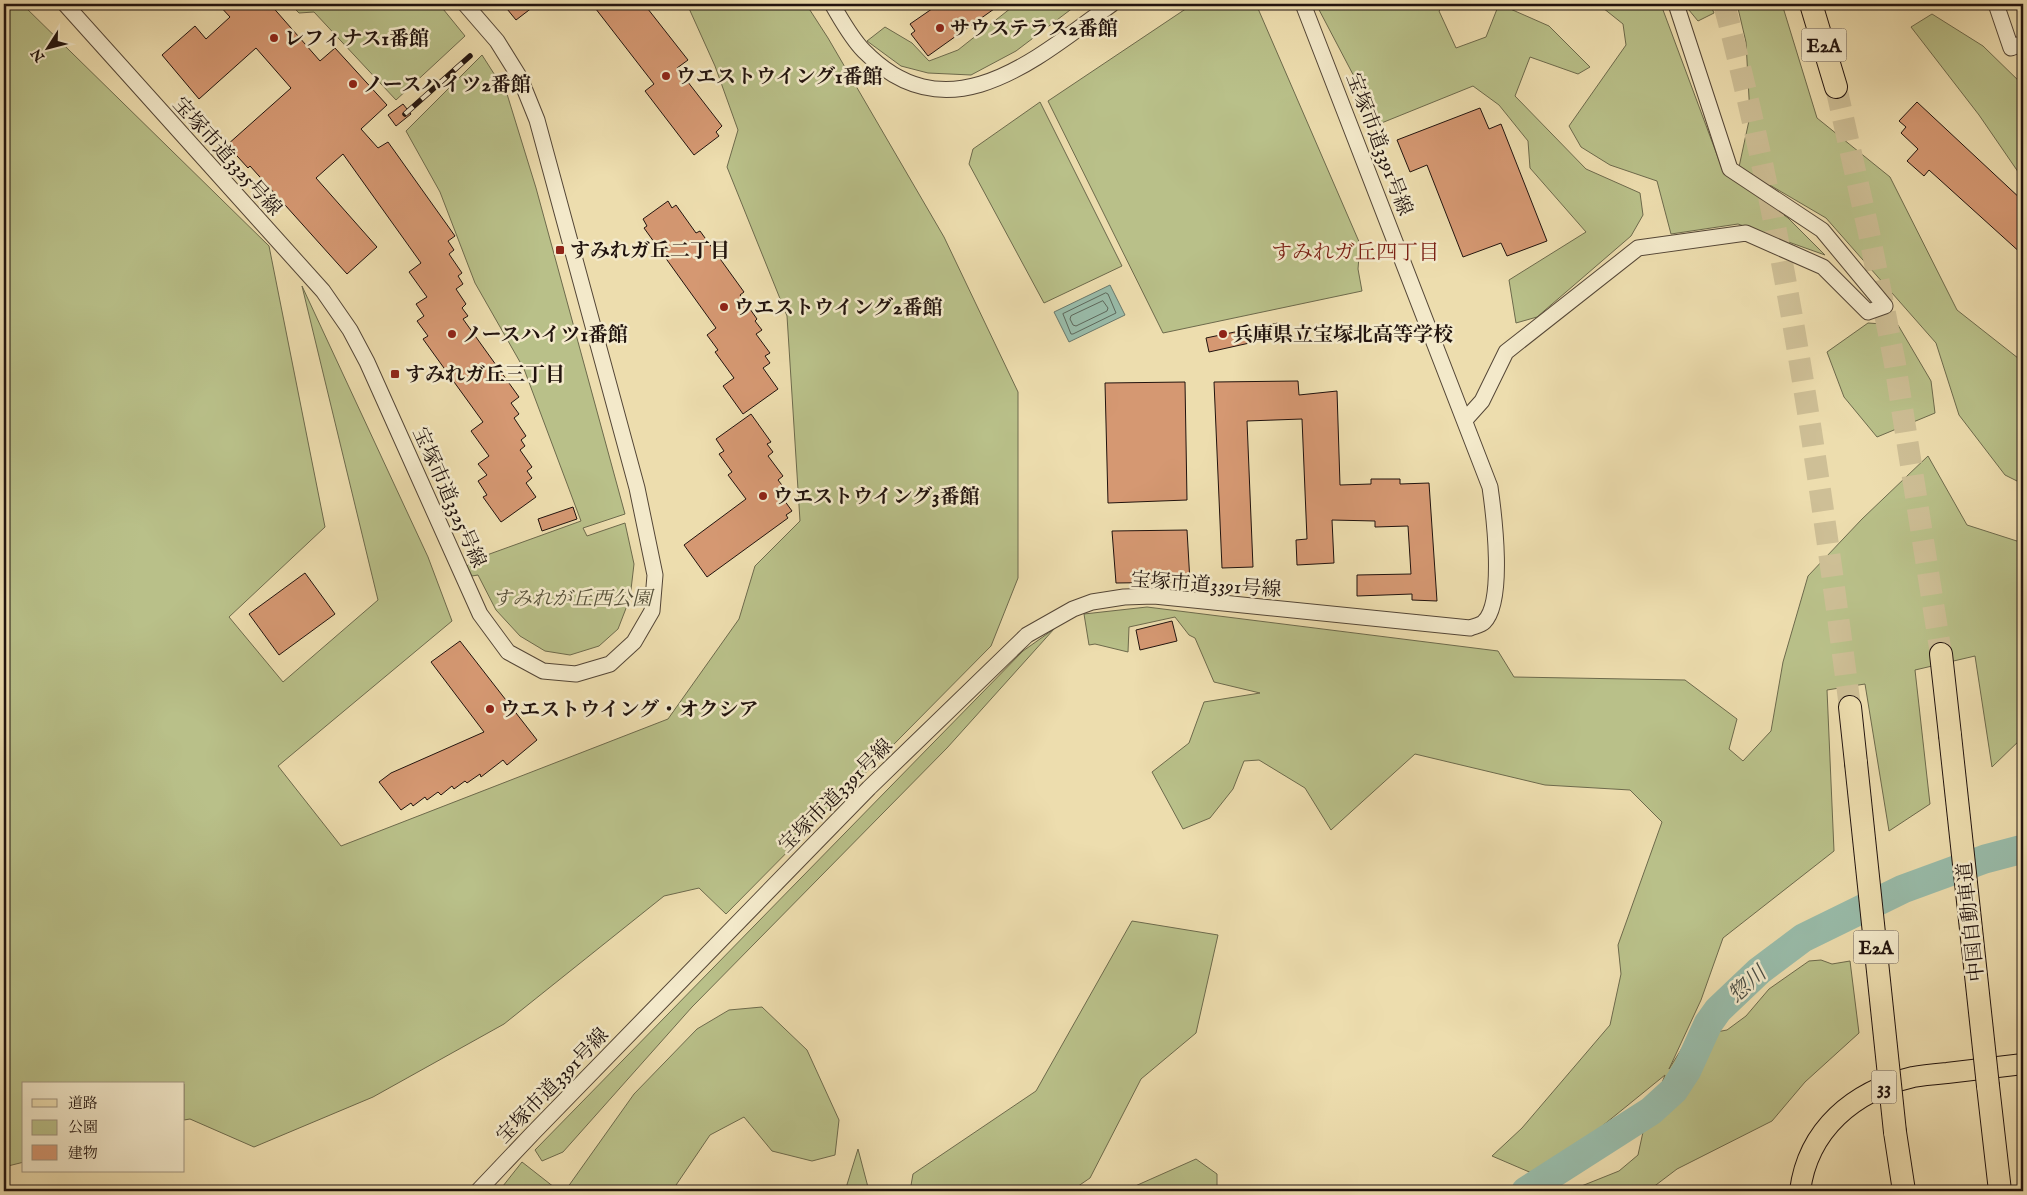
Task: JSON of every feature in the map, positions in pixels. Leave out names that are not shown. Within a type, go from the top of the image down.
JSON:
[{"type":"highway","name":"E2A","points":[[1811,4],[1836,87]]},
{"type":"highway","name":"中国自動車道","points":[[1941,654],[2000,1191]]},
{"type":"highway","name":"E2A","points":[[1850,707],[1895,1132],[1904,1191]]},
{"type":"main road","name":"33","points":[[1800,1191],[1802,1175],[1813,1146],[1830,1123],[1847,1106],[1871,1092],[1913,1077],[2023,1064]]},
{"type":"street","name":"宝塚市道3325号線","points":[[65,4],[323,291],[345,322],[367,362],[480,614],[508,652],[543,671],[576,674],[610,664],[634,642],[652,611],[656,574],[638,488],[537,120],[515,70],[497,42],[466,4]]},
{"type":"street","points":[[832,4],[863,51],[895,77],[926,87],[952,90],[972,88],[1016,69],[1112,4]]},
{"type":"street","name":"宝塚市道3391号線","points":[[478,1191],[533,1132],[869,788],[1027,635],[1073,609],[1092,602],[1124,597],[1154,596],[1470,628],[1484,623],[1490,613],[1494,598],[1495,522],[1490,487],[1303,4]]},
{"type":"street","points":[[1465,420],[1482,401],[1506,352],[1638,248],[1746,233],[1824,267],[1868,312],[1885,306],[1822,230],[1730,169],[1676,4]]},
{"type":"street","points":[[1996,4],[2011,48],[2023,44]]},
{"type":"green space","points":[[4,4],[22,4],[269,246],[325,527],[229,617],[283,682],[378,600],[302,286],[428,557],[452,621],[278,766],[341,846],[668,719],[739,619],[755,566],[800,521],[787,316],[727,167],[738,130],[715,66],[687,4],[806,4],[828,38],[944,237],[1018,392],[1018,578],[991,646],[726,914],[699,888],[664,896],[504,1024],[373,1097],[254,1147],[190,1119],[185,1120],[185,1082],[22,1082],[22,1162],[4,1167]]},
{"type":"green space","points":[[290,4],[439,4],[465,36],[396,100],[314,12],[299,13]]},
{"type":"green space","points":[[1016,4],[1078,4],[1016,51],[971,75],[928,73],[901,66],[867,41],[885,27],[912,43],[929,61],[958,50]]},
{"type":"green space","points":[[1193,4],[1256,4],[1360,244],[1358,269],[1362,291],[1163,333],[1048,101]]},
{"type":"green space","points":[[1316,4],[1445,4],[1439,11],[1456,48],[1486,37],[1499,4],[1549,26],[1590,67],[1578,74],[1530,57],[1515,96],[1586,169],[1640,193],[1643,215],[1631,236],[1537,317],[1516,323],[1509,280],[1586,232],[1530,168],[1528,141],[1499,105],[1473,86],[1379,124]]},
{"type":"green space","points":[[1598,4],[1658,4],[1663,10],[1723,171],[1788,218],[1825,255],[1738,224],[1671,234],[1657,181],[1610,165],[1581,147],[1569,126],[1626,45],[1623,24]]},
{"type":"green space","points":[[1684,4],[1710,4],[1714,13],[1698,21]]},
{"type":"green space","points":[[1737,4],[1782,4],[1817,118],[1890,177],[1957,310],[2023,362],[2023,484],[2005,475],[1959,415],[1936,343],[1826,218],[1739,167],[1750,116],[1746,42]]},
{"type":"green space","points":[[1932,14],[1983,46],[2023,85],[2023,179],[1979,115],[1911,27]]},
{"type":"green space","name":"すみれが丘西公園","points":[[482,55],[507,94],[536,188],[625,514],[583,528],[587,536],[625,523],[634,564],[630,598],[618,629],[599,646],[570,655],[545,651],[520,636],[496,610],[478,575],[472,576],[467,566],[473,560],[581,521],[524,369],[475,283],[440,192],[406,131]]},
{"type":"green space","points":[[1040,102],[1122,266],[1044,303],[969,164],[973,149]]},
{"type":"green space","points":[[1868,323],[1898,325],[1931,381],[1935,413],[1877,437],[1844,397],[1827,352]]},
{"type":"green space","points":[[1928,456],[1967,525],[2023,543],[2023,737],[1992,767],[1975,656],[1915,670],[1930,804],[1889,831],[1865,684],[1827,690],[1834,851],[1723,938],[1701,1000],[1669,1069],[1689,1037],[1727,1030],[1746,1016],[1769,989],[1809,961],[1821,960],[1832,964],[1850,961],[1859,1033],[1805,1082],[1772,1121],[1677,1169],[1648,1191],[1569,1191],[1619,1171],[1638,1155],[1643,1132],[1665,1075],[1601,1127],[1534,1174],[1492,1156],[1522,1128],[1610,1025],[1621,974],[1618,945],[1662,822],[1630,790],[1545,785],[1415,754],[1331,830],[1305,788],[1259,760],[1244,761],[1233,789],[1210,818],[1183,829],[1152,772],[1189,743],[1204,702],[1260,693],[1214,682],[1195,638],[1189,635],[1175,617],[1129,627],[1128,652],[1095,644],[1089,645],[1084,614],[1147,607],[1498,651],[1514,677],[1685,680],[1737,719],[1729,749],[1743,761],[1771,731],[1783,662],[1808,576],[1862,519]]},
{"type":"green space","points":[[1054,629],[947,748],[692,1007],[563,1152],[542,1161],[535,1150],[1023,651]]},
{"type":"green space","points":[[1132,921],[1218,935],[1196,1033],[1141,1079],[1090,1178],[1071,1191],[910,1191],[913,1174],[1036,1091]]},
{"type":"green space","points":[[762,1007],[807,1050],[839,1120],[835,1155],[812,1161],[772,1151],[744,1117],[710,1135],[672,1191],[565,1191],[634,1094],[697,1029],[729,1010]]},
{"type":"green space","points":[[858,1149],[869,1191],[845,1191]]},
{"type":"green space","points":[[1196,1159],[1217,1174],[1217,1191],[1124,1191]]},
{"type":"green space","points":[[522,1162],[559,1191],[499,1191]]},
{"type":"water","points":[[1110,285],[1125,315],[1069,342],[1054,312]]},
{"type":"building","points":[[218,4],[270,4],[320,61],[335,48],[387,105],[361,129],[378,148],[388,142],[455,236],[448,241],[454,250],[449,254],[462,273],[458,276],[463,284],[456,289],[466,304],[462,308],[468,316],[463,319],[519,397],[511,403],[519,414],[514,418],[526,436],[521,440],[525,446],[520,450],[532,467],[527,471],[532,478],[526,483],[536,497],[501,522],[483,497],[487,495],[478,481],[487,475],[478,464],[489,456],[471,431],[483,422],[423,339],[428,336],[417,321],[424,316],[416,304],[427,297],[409,272],[421,263],[343,154],[316,178],[377,247],[347,274],[250,166],[248,168],[227,145],[291,88],[256,48],[199,99],[162,55],[195,26],[206,39],[230,17]]},
{"type":"building","points":[[503,4],[537,4],[516,20]]},
{"type":"building","name":"ウエストウイング1番館","points":[[592,4],[644,4],[688,60],[677,68],[722,126],[716,132],[719,136],[694,155],[645,91],[654,84]]},
{"type":"building","name":"サウステラス2番館","points":[[939,4],[1001,4],[928,56],[911,34],[915,31],[910,24]]},
{"type":"building","points":[[1917,102],[2023,201],[2023,255],[1929,170],[1924,176],[1907,161],[1918,149],[1901,133],[1906,127],[1899,121]]},
{"type":"building","points":[[403,104],[411,114],[396,126],[388,115]]},
{"type":"building","points":[[1480,108],[1489,129],[1501,124],[1547,241],[1507,256],[1501,243],[1463,257],[1427,165],[1410,172],[1397,140]]},
{"type":"building","name":"ウエストウイング2番館","points":[[668,201],[672,208],[676,205],[696,233],[700,231],[744,292],[740,295],[757,319],[755,321],[762,330],[756,334],[770,353],[765,356],[770,363],[763,368],[778,389],[743,414],[723,386],[734,378],[715,352],[718,350],[707,335],[716,328],[644,228],[647,226],[643,219]]},
{"type":"building","points":[[1278,323],[1281,336],[1209,352],[1206,338]]},
{"type":"building","points":[[1298,381],[1299,395],[1337,391],[1340,485],[1371,484],[1371,479],[1400,479],[1400,484],[1429,483],[1437,601],[1412,600],[1412,594],[1357,596],[1357,575],[1411,574],[1408,526],[1375,527],[1375,521],[1332,520],[1334,563],[1297,565],[1296,540],[1307,539],[1302,419],[1247,421],[1253,567],[1222,568],[1214,382]]},
{"type":"building","points":[[1185,382],[1187,500],[1108,503],[1105,383]]},
{"type":"building","name":"ウエストウイング3番館","points":[[751,414],[771,442],[767,444],[773,452],[768,456],[783,476],[778,480],[785,489],[779,493],[792,511],[786,515],[788,518],[707,577],[684,545],[746,499],[728,475],[732,472],[719,454],[724,451],[716,439]]},
{"type":"building","points":[[573,507],[577,519],[542,531],[538,519]]},
{"type":"building","points":[[1187,530],[1190,582],[1116,583],[1112,531]]},
{"type":"building","points":[[305,573],[335,614],[279,655],[249,614]]},
{"type":"building","points":[[1172,621],[1177,641],[1140,650],[1136,630]]},
{"type":"building","name":"ウエストウイング・オクシア","points":[[460,641],[537,740],[507,765],[503,760],[481,777],[480,774],[454,789],[452,786],[441,795],[438,792],[427,800],[425,797],[413,806],[411,803],[401,810],[379,782],[391,773],[484,732],[431,662]]},
{"type":"waterway","name":"惣川","points":[[1526,1191],[1651,1111],[1674,1090],[1687,1070],[1708,1024],[1718,1010],[1759,971],[1803,938],[1903,889],[1985,859],[2023,849]]},
{"type":"tunnel","points":[[1724,4],[1765,178],[1798,353],[1826,530],[1850,707]]},
{"type":"tunnel","points":[[1836,87],[1869,233],[1895,364],[1941,654]]},
{"type":"railway","points":[[405,114],[470,56]]},
{"type":"place","name":"サウステラス2番館","points":[[940,28]]},
{"type":"place","name":"レフィナス1番館","points":[[274,38]]},
{"type":"place","name":"ウエストウイング1番館","points":[[666,76]]},
{"type":"place","name":"ノースハイツ2番館","points":[[353,84]]},
{"type":"place","name":"すみれガ丘二丁目","points":[[560,250]]},
{"type":"place","name":"ウエストウイング2番館","points":[[724,307]]},
{"type":"place","name":"ノースハイツ1番館","points":[[452,334]]},
{"type":"place","name":"兵庫県立宝塚北高等学校","points":[[1223,334]]},
{"type":"place","name":"すみれガ丘三丁目","points":[[395,374]]},
{"type":"place","name":"ウエストウイング3番館","points":[[763,496]]},
{"type":"place","name":"ウエストウイング・オクシア","points":[[490,709]]},
{"type":"district","name":"すみれガ丘四丁目","points":[[1355,252]]}]
